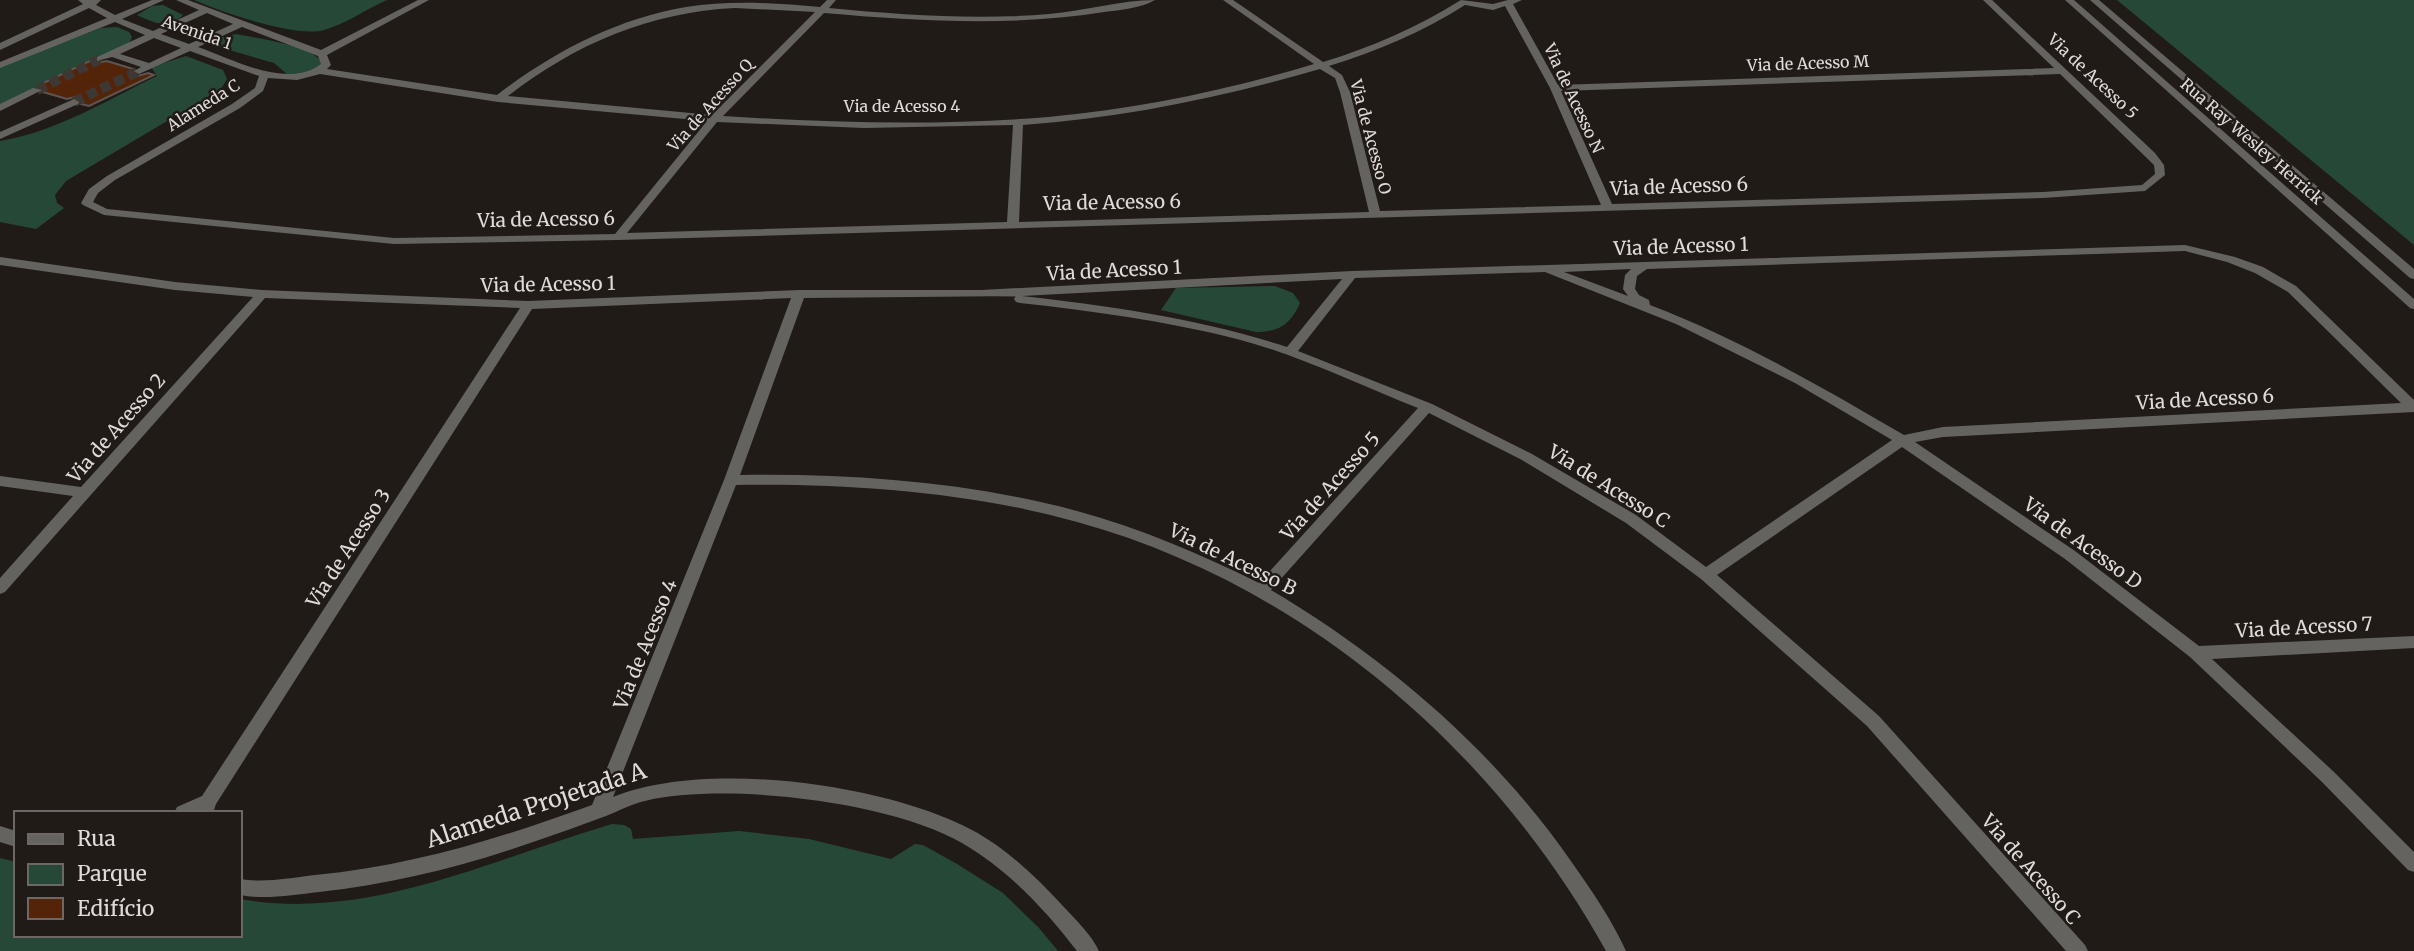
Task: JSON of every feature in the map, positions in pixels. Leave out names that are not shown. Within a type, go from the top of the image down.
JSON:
[{"type":"street","points":[[0,47],[35,33],[86,2],[99,0]]},
{"type":"street","points":[[0,65],[52,41],[160,0]]},
{"type":"street","name":"Avenida 1","points":[[180,0],[322,54]]},
{"type":"street","points":[[320,71],[326,65],[322,54],[425,0]]},
{"type":"street","name":"Via de Acesso Q","points":[[618,237],[715,118],[832,0]]},
{"type":"street","points":[[498,99],[514,86],[579,46],[616,29],[688,9],[730,4],[949,19],[1015,18],[1082,12],[1151,0]]},
{"type":"street","name":"Via de Acesso O","points":[[1227,0],[1339,77],[1375,215]]},
{"type":"street","name":"Via de Acesso 5","points":[[1987,0],[2151,155],[2159,165],[2160,175],[2153,183]]},
{"type":"street","name":"Rua Ray Wesley Herrick","points":[[2069,0],[2414,305]]},
{"type":"street","name":"Rua Ray Wesley Herrick","points":[[2094,0],[2414,275]]},
{"type":"street","points":[[1465,1],[1493,7],[1513,2]]},
{"type":"street","name":"Via de Acesso 4","points":[[320,71],[380,83],[498,99],[715,118],[886,125],[1018,122],[1152,106],[1326,66],[1410,31],[1465,1]]},
{"type":"street","name":"Avenida 1","points":[[86,2],[153,34],[264,75]]},
{"type":"street","name":"Via de Acesso N","points":[[1513,2],[1608,207]]},
{"type":"street","points":[[100,59],[205,11]]},
{"type":"street","points":[[111,54],[144,68],[240,24]]},
{"type":"street","points":[[35,33],[52,41]]},
{"type":"street","name":"Alameda C","points":[[93,191],[236,106],[259,89],[264,75],[290,78],[320,71]]},
{"type":"street","name":"Via de Acesso M","points":[[1555,88],[2061,71]]},
{"type":"street","points":[[0,108],[37,90]]},
{"type":"street","points":[[0,136],[74,102]]},
{"type":"street","points":[[12,103],[23,107]]},
{"type":"street","points":[[36,110],[47,114]]},
{"type":"street","points":[[1013,224],[1018,122]]},
{"type":"street","name":"Via de Acesso 6","points":[[93,191],[87,203],[104,212],[394,241],[618,237],[2043,195],[2145,188],[2153,183]]},
{"type":"street","name":"Via de Acesso 1","points":[[0,261],[175,286],[261,294],[528,305],[799,294],[981,294],[1352,275],[2186,248],[2231,259],[2259,270],[2292,289],[2414,407]]},
{"type":"street","name":"Via de Acesso D","points":[[1646,265],[1632,275],[1629,289],[1635,298],[1800,380],[1902,440],[2070,555],[2196,653],[2328,777],[2414,864]]},
{"type":"street","name":"Via de Acesso D","points":[[1546,269],[1680,321]]},
{"type":"street","points":[[1290,352],[1352,275]]},
{"type":"street","name":"Via de Acesso 2","points":[[0,588],[261,294]]},
{"type":"street","name":"Via de Acesso 4","points":[[599,810],[731,480],[799,294]]},
{"type":"street","name":"Via de Acesso C","points":[[981,294],[1114,310],[1241,336],[1290,352],[1427,407],[1527,457],[1632,519],[1706,575],[1874,721],[2078,951]]},
{"type":"street","name":"Via de Acesso 3","points":[[206,807],[528,305]]},
{"type":"street","name":"Via de Acesso 5","points":[[1261,592],[1427,407]]},
{"type":"street","name":"Via de Acesso 6","points":[[1706,575],[1902,440],[1943,432],[2414,407]]},
{"type":"street","name":"Via de Acesso B","points":[[731,480],[831,480],[923,487],[1034,506],[1104,524],[1261,592],[1318,626],[1393,682],[1443,726],[1501,785],[1549,845],[1604,925],[1616,951]]},
{"type":"street","points":[[0,481],[85,493]]},
{"type":"street","name":"Via de Acesso 7","points":[[2196,653],[2414,642]]},
{"type":"street","name":"Alameda Projetada A","points":[[242,887],[252,889],[350,882],[406,871],[466,856],[647,792],[720,785],[790,789],[916,817],[964,835],[1008,865],[1044,898],[1089,951]]},
{"type":"green space","points":[[194,0],[387,0],[340,24],[311,32],[259,22]]},
{"type":"green space","points":[[2117,0],[2414,0],[2414,245]]},
{"type":"green space","points":[[163,5],[183,15],[177,20],[161,24],[137,15],[152,6]]},
{"type":"green space","points":[[117,27],[129,32],[132,37],[129,44],[0,106],[0,66],[101,28]]},
{"type":"green space","points":[[236,34],[309,52],[323,64],[306,74],[287,74],[274,63],[212,45],[219,38]]},
{"type":"green space","points":[[186,56],[223,70],[227,79],[221,89],[66,181],[55,195],[57,203],[64,208],[36,229],[0,222],[0,141],[21,137],[81,114],[157,76],[151,67]]},
{"type":"green space","points":[[1275,286],[1293,293],[1300,303],[1288,321],[1271,330],[1256,332],[1161,310],[1176,288]]},
{"type":"green space","points":[[612,824],[631,829],[633,839],[739,831],[809,839],[891,859],[915,844],[923,845],[1003,893],[1058,951],[0,951],[0,858],[14,862],[14,937],[242,937],[242,899],[288,904],[335,902],[382,895],[475,869]]},
{"type":"building","points":[[94,59],[95,63],[107,61],[133,69],[132,72],[138,76],[148,73],[154,75],[89,106],[81,104],[75,97],[67,99],[43,92],[44,89],[37,86]]},
{"type":"tunnel","points":[[37,90],[100,59]]},
{"type":"tunnel","points":[[74,102],[139,71]]}]
